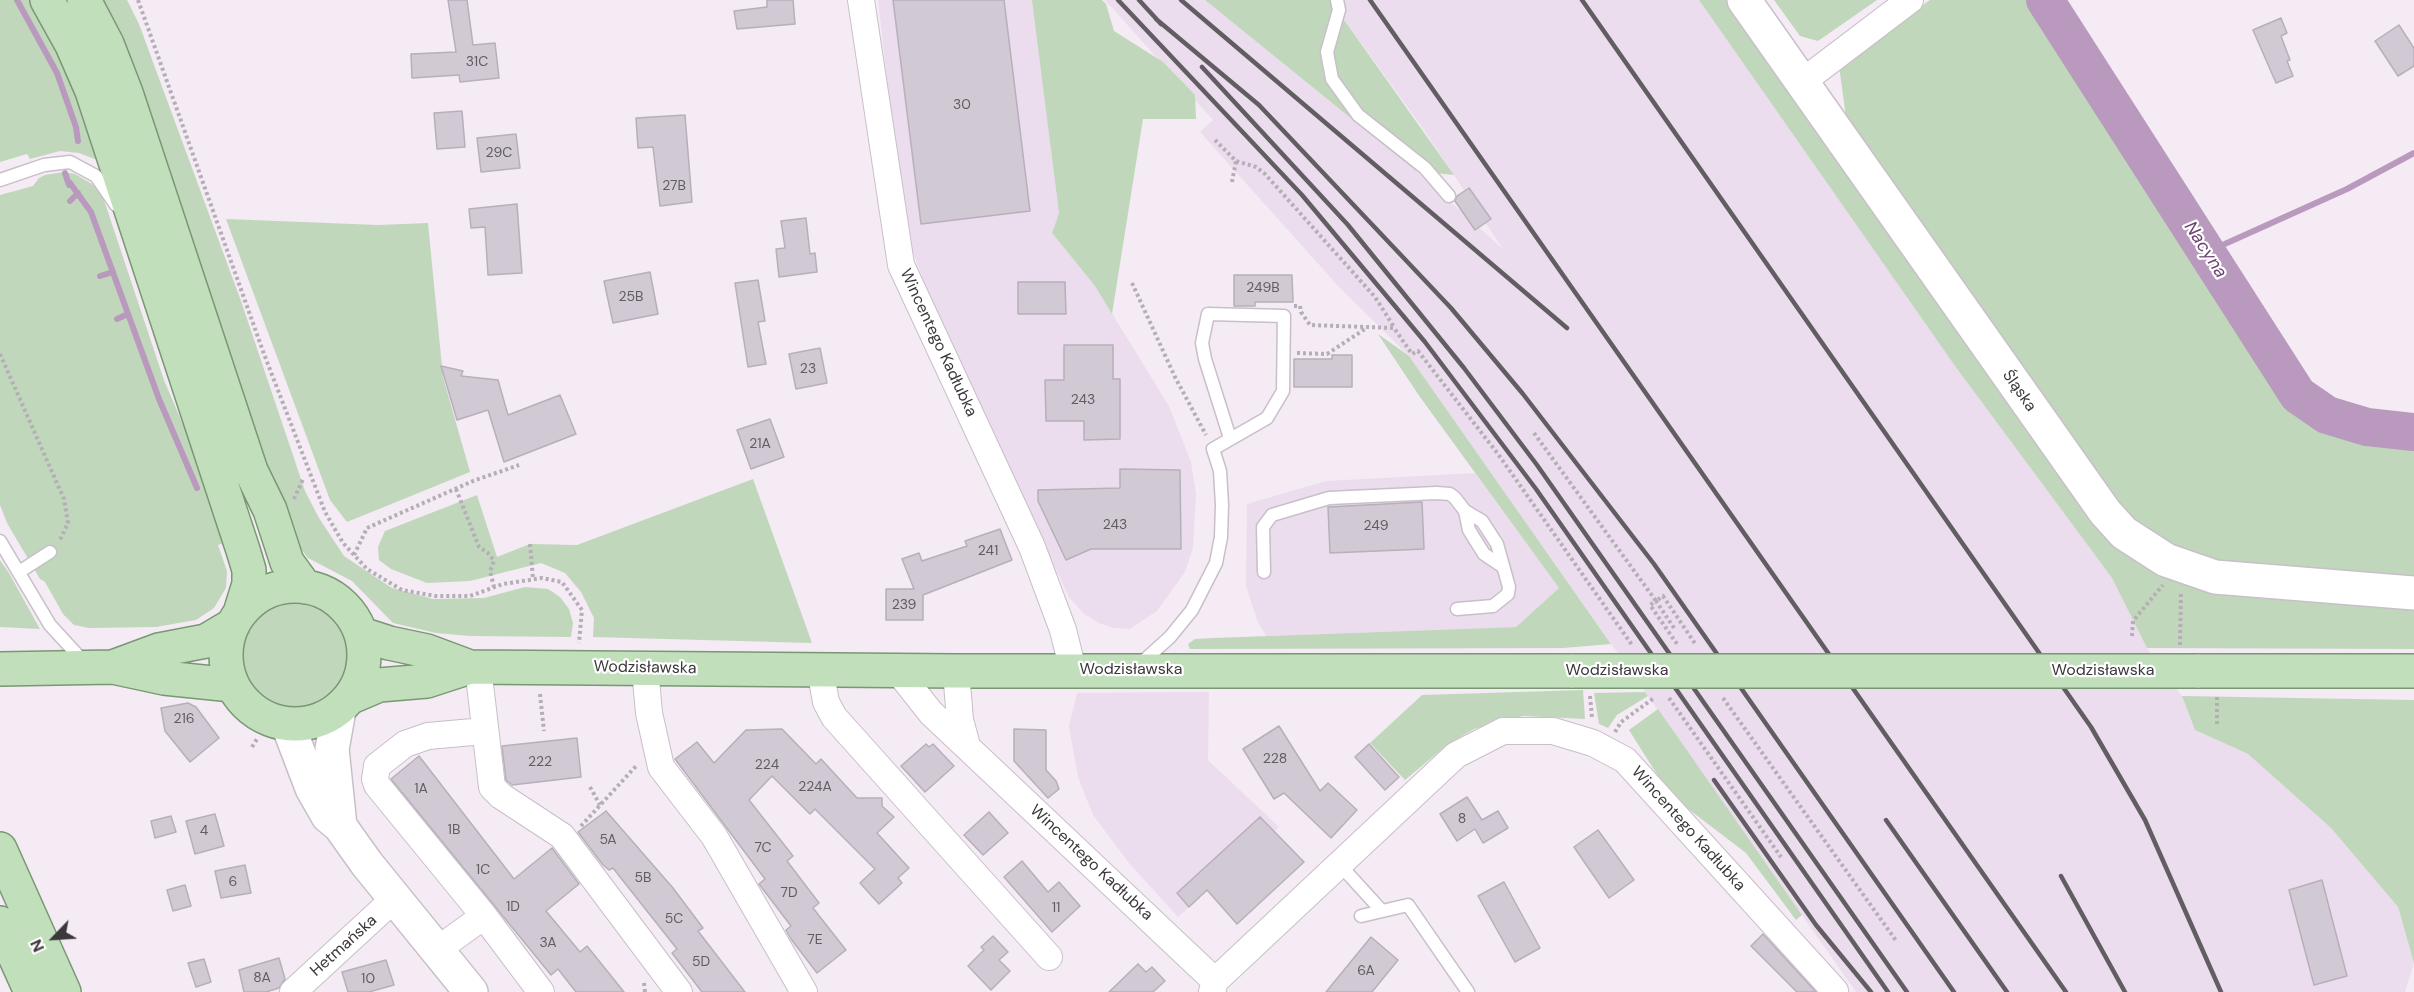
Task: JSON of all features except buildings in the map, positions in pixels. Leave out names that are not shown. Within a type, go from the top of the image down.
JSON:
[{"type":"main road","points":[[47,0],[86,76],[249,570],[248,593],[236,619],[226,644],[226,665],[232,685],[246,705],[266,718],[288,725],[306,724],[323,719],[345,703],[361,677],[365,656],[361,634],[353,617],[340,602],[324,592],[305,587],[274,589],[255,598],[236,619],[206,641],[159,650],[101,667]]},
{"type":"main road","points":[[84,0],[107,44],[126,93],[251,471],[270,510],[287,562],[305,587]]},
{"type":"main road","name":"Wodzisławska","points":[[361,634],[389,644],[427,651],[474,667]]},
{"type":"main road","points":[[0,669],[101,667],[164,678],[232,685]]},
{"type":"main road","name":"Wodzisławska","points":[[345,703],[379,684],[427,681],[474,667],[956,671],[1133,670],[1582,679],[2198,671],[2414,671]]},
{"type":"main road","points":[[0,849],[64,992]]},
{"type":"main road","points":[[0,923],[31,992]]},
{"type":"street","name":"Wincentego Kadłubka","points":[[861,0],[868,60],[901,265],[1032,547],[1063,630],[1073,670]]},
{"type":"street","name":"Śląska","points":[[1744,0],[2105,512],[2137,543],[2183,567],[2228,580],[2414,594]]},
{"type":"street","points":[[1802,82],[1910,0]]},
{"type":"street","points":[[474,667],[492,787],[501,796],[565,840],[679,992]]},
{"type":"street","points":[[645,668],[646,694],[661,767],[714,836],[804,992]]},
{"type":"street","points":[[820,669],[826,702],[834,717],[1049,957]]},
{"type":"street","name":"Wincentego Kadłubka","points":[[897,670],[924,706],[1214,986],[1456,755],[1503,731],[1553,731],[1599,746],[1625,760],[1835,991]]},
{"type":"street","points":[[956,671],[960,720],[967,746]]},
{"type":"street","points":[[340,826],[333,749],[345,703]]},
{"type":"street","points":[[288,725],[312,788],[328,816],[340,826],[394,899],[471,992]]},
{"type":"street","points":[[484,731],[419,738],[405,744],[382,760],[375,772],[377,785],[484,916],[542,992]]},
{"type":"street","name":"Hetmańska","points":[[293,992],[394,899]]},
{"type":"street","points":[[437,950],[484,916]]},
{"type":"lane","points":[[1337,0],[1339,10],[1327,52],[1332,79],[1358,115],[1425,168],[1449,196]]},
{"type":"lane","points":[[0,180],[54,163],[70,162],[81,166],[99,180],[143,246]]},
{"type":"lane","points":[[1133,670],[1170,637],[1192,610],[1216,563],[1221,537],[1222,504],[1220,471],[1213,449],[1267,418],[1283,391],[1284,316],[1208,314],[1202,343],[1230,438]]},
{"type":"lane","points":[[1264,572],[1263,527],[1266,520],[1282,511],[1329,498],[1444,493],[1455,498],[1465,512],[1482,521],[1497,544],[1509,586],[1508,594],[1502,601],[1485,608],[1457,609]]},
{"type":"lane","points":[[0,541],[50,626],[101,667]]},
{"type":"lane","points":[[19,572],[50,552]]},
{"type":"lane","points":[[1340,865],[1381,910]]},
{"type":"lane","points":[[1361,916],[1408,905],[1468,992]]},
{"type":"path","points":[[138,0],[264,354],[325,512],[367,570],[402,590],[435,596],[470,596],[494,587],[533,579],[562,582],[582,610],[579,668]]},
{"type":"path","points":[[1215,140],[1236,161],[1256,167],[1265,174],[1375,297],[1412,354],[1418,351],[1498,454],[1633,646]]},
{"type":"path","points":[[1232,182],[1236,161]]},
{"type":"path","points":[[1132,283],[1175,377],[1213,449]]},
{"type":"path","points":[[1288,306],[1300,306],[1301,312],[1310,325],[1394,328]]},
{"type":"path","points":[[1283,353],[1327,354],[1368,326]]},
{"type":"path","points":[[0,354],[66,508],[66,530],[50,552]]},
{"type":"path","points":[[354,555],[367,528],[456,489],[519,465]]},
{"type":"path","points":[[456,489],[479,547],[494,561],[490,571],[494,587]]},
{"type":"path","points":[[530,543],[533,579]]},
{"type":"path","points":[[2132,636],[2133,621],[2146,604],[2183,567]]},
{"type":"path","points":[[1674,628],[1656,601],[1650,605],[1682,652]]},
{"type":"path","points":[[2178,612],[2217,725]]},
{"type":"path","points":[[1582,679],[1599,746]]},
{"type":"path","points":[[1665,691],[1781,858]]},
{"type":"path","points":[[540,697],[544,731]]},
{"type":"path","points":[[1599,746],[1621,722],[1656,697]]},
{"type":"path","points":[[252,747],[257,739]]},
{"type":"path","points":[[565,840],[656,745]]},
{"type":"path","points":[[590,787],[600,805]]},
{"type":"shaded area","points":[[878,0],[1033,0],[1059,213],[1052,233],[1095,286],[1169,406],[1191,462],[1196,494],[1193,548],[1185,572],[1157,611],[1130,629],[1113,628],[1099,623],[1084,614],[1069,597],[928,299],[926,287],[904,229]]},
{"type":"shaded area","points":[[1105,0],[1205,0],[1416,171],[1503,249],[1424,130],[1330,0],[1699,0],[1955,366],[2112,578],[2147,648],[2182,696],[2195,730],[2248,754],[2331,828],[2398,907],[2414,963],[2405,992],[1856,992],[1409,356],[1339,287],[1200,132],[1213,120]]},
{"type":"shaded area","points":[[1475,473],[1559,588],[1516,627],[1266,636],[1257,620],[1246,586],[1247,504],[1326,481]]},
{"type":"shaded area","points":[[1209,692],[1208,760],[1279,827],[1178,917],[1129,863],[1093,815],[1078,777],[1069,726],[1077,693]]},
{"type":"green space","points":[[0,0],[32,0],[60,49],[100,161],[79,153],[60,151],[30,159],[27,154],[0,162]]},
{"type":"green space","points":[[99,0],[127,0],[139,24],[241,301],[305,491],[319,518],[344,556],[392,588],[433,599],[484,598],[525,587],[548,589],[560,597],[569,609],[573,623],[571,637],[470,636],[436,633],[393,623],[352,581],[308,558],[282,524]]},
{"type":"green space","points":[[1032,0],[1102,0],[1106,4],[1114,31],[1163,62],[1195,95],[1196,119],[1143,119],[1112,314],[1095,286],[1052,233],[1059,213]]},
{"type":"green space","points":[[1205,0],[1330,0],[1454,175],[1416,171]]},
{"type":"green space","points":[[1699,0],[1732,0],[2123,544],[2414,603],[2414,649],[2147,648],[2112,578],[1955,366]]},
{"type":"green space","points":[[1774,0],[1877,0],[1818,41],[1800,36]]},
{"type":"green space","points":[[1930,0],[2033,0],[2071,55],[2078,42],[2306,396],[2341,412],[2414,423],[2414,581],[2291,571],[2207,559],[2151,539],[2096,481],[1846,117],[1839,66]]},
{"type":"green space","points":[[64,172],[75,174],[92,184],[103,197],[164,380],[198,460],[227,542],[218,545],[227,571],[226,588],[214,608],[196,620],[156,627],[89,628],[74,625],[63,614],[45,582],[40,579],[7,523],[0,505],[0,195],[33,186],[39,178],[45,175]]},
{"type":"green space","points":[[226,219],[378,225],[428,223],[443,377],[470,472],[347,522],[330,500]]},
{"type":"green space","points":[[1378,334],[1409,356],[1611,644],[1563,648],[1190,649],[1188,644],[1195,639],[1516,627],[1559,588],[1420,397]]},
{"type":"green space","points":[[753,479],[812,643],[593,637],[594,618],[581,592],[565,573],[541,563],[470,581],[427,583],[391,569],[379,560],[378,547],[385,531],[477,495],[497,557],[530,544],[577,545]]},
{"type":"green space","points":[[0,560],[9,573],[40,629],[0,627]]},
{"type":"green space","points":[[295,604],[316,608],[333,620],[345,637],[349,658],[345,679],[333,696],[316,708],[295,712],[274,708],[257,696],[245,679],[241,658],[245,637],[257,620],[274,608]]},
{"type":"green space","points":[[1583,690],[1585,719],[1523,716],[1474,729],[1448,744],[1405,780],[1370,743],[1422,695]]},
{"type":"green space","points":[[1645,692],[1648,696],[1617,715],[1608,728],[1599,724],[1594,693]]},
{"type":"green space","points":[[2182,696],[2414,700],[2414,963],[2398,907],[2331,828],[2248,754],[2195,730]]},
{"type":"green space","points":[[1658,709],[1802,915],[1796,920],[1746,853],[1670,795],[1629,730]]},
{"type":"waterway","points":[[17,0],[57,73],[76,127],[78,141]]},
{"type":"waterway","name":"Nacyna","points":[[2045,0],[2298,395],[2327,415],[2367,427],[2414,432]]},
{"type":"waterway","points":[[2207,252],[2347,189],[2414,153]]},
{"type":"waterway","points":[[65,173],[69,185]]},
{"type":"waterway","points":[[70,183],[91,212],[159,399],[197,488]]},
{"type":"waterway","points":[[70,201],[78,193]]},
{"type":"waterway","points":[[100,276],[113,272]]},
{"type":"waterway","points":[[117,319],[128,314]]},
{"type":"railway","points":[[1118,0],[1302,195],[1425,342],[1536,489],[1888,992]]},
{"type":"railway","points":[[1139,0],[1161,24]]},
{"type":"railway","points":[[1181,0],[1567,328]]},
{"type":"railway","points":[[1370,0],[2066,992]]},
{"type":"railway","points":[[1582,0],[2091,727],[2145,820],[2221,992]]},
{"type":"railway","points":[[1156,19],[1259,105],[1451,308],[1523,394],[1654,564],[1954,992]]},
{"type":"railway","points":[[1202,67],[1348,225],[1464,368],[1537,465],[1907,992]]},
{"type":"railway","points":[[1714,780],[1816,925],[1871,992]]},
{"type":"railway","points":[[1886,820],[2007,992]]},
{"type":"railway","points":[[2061,876],[2125,992]]}]
